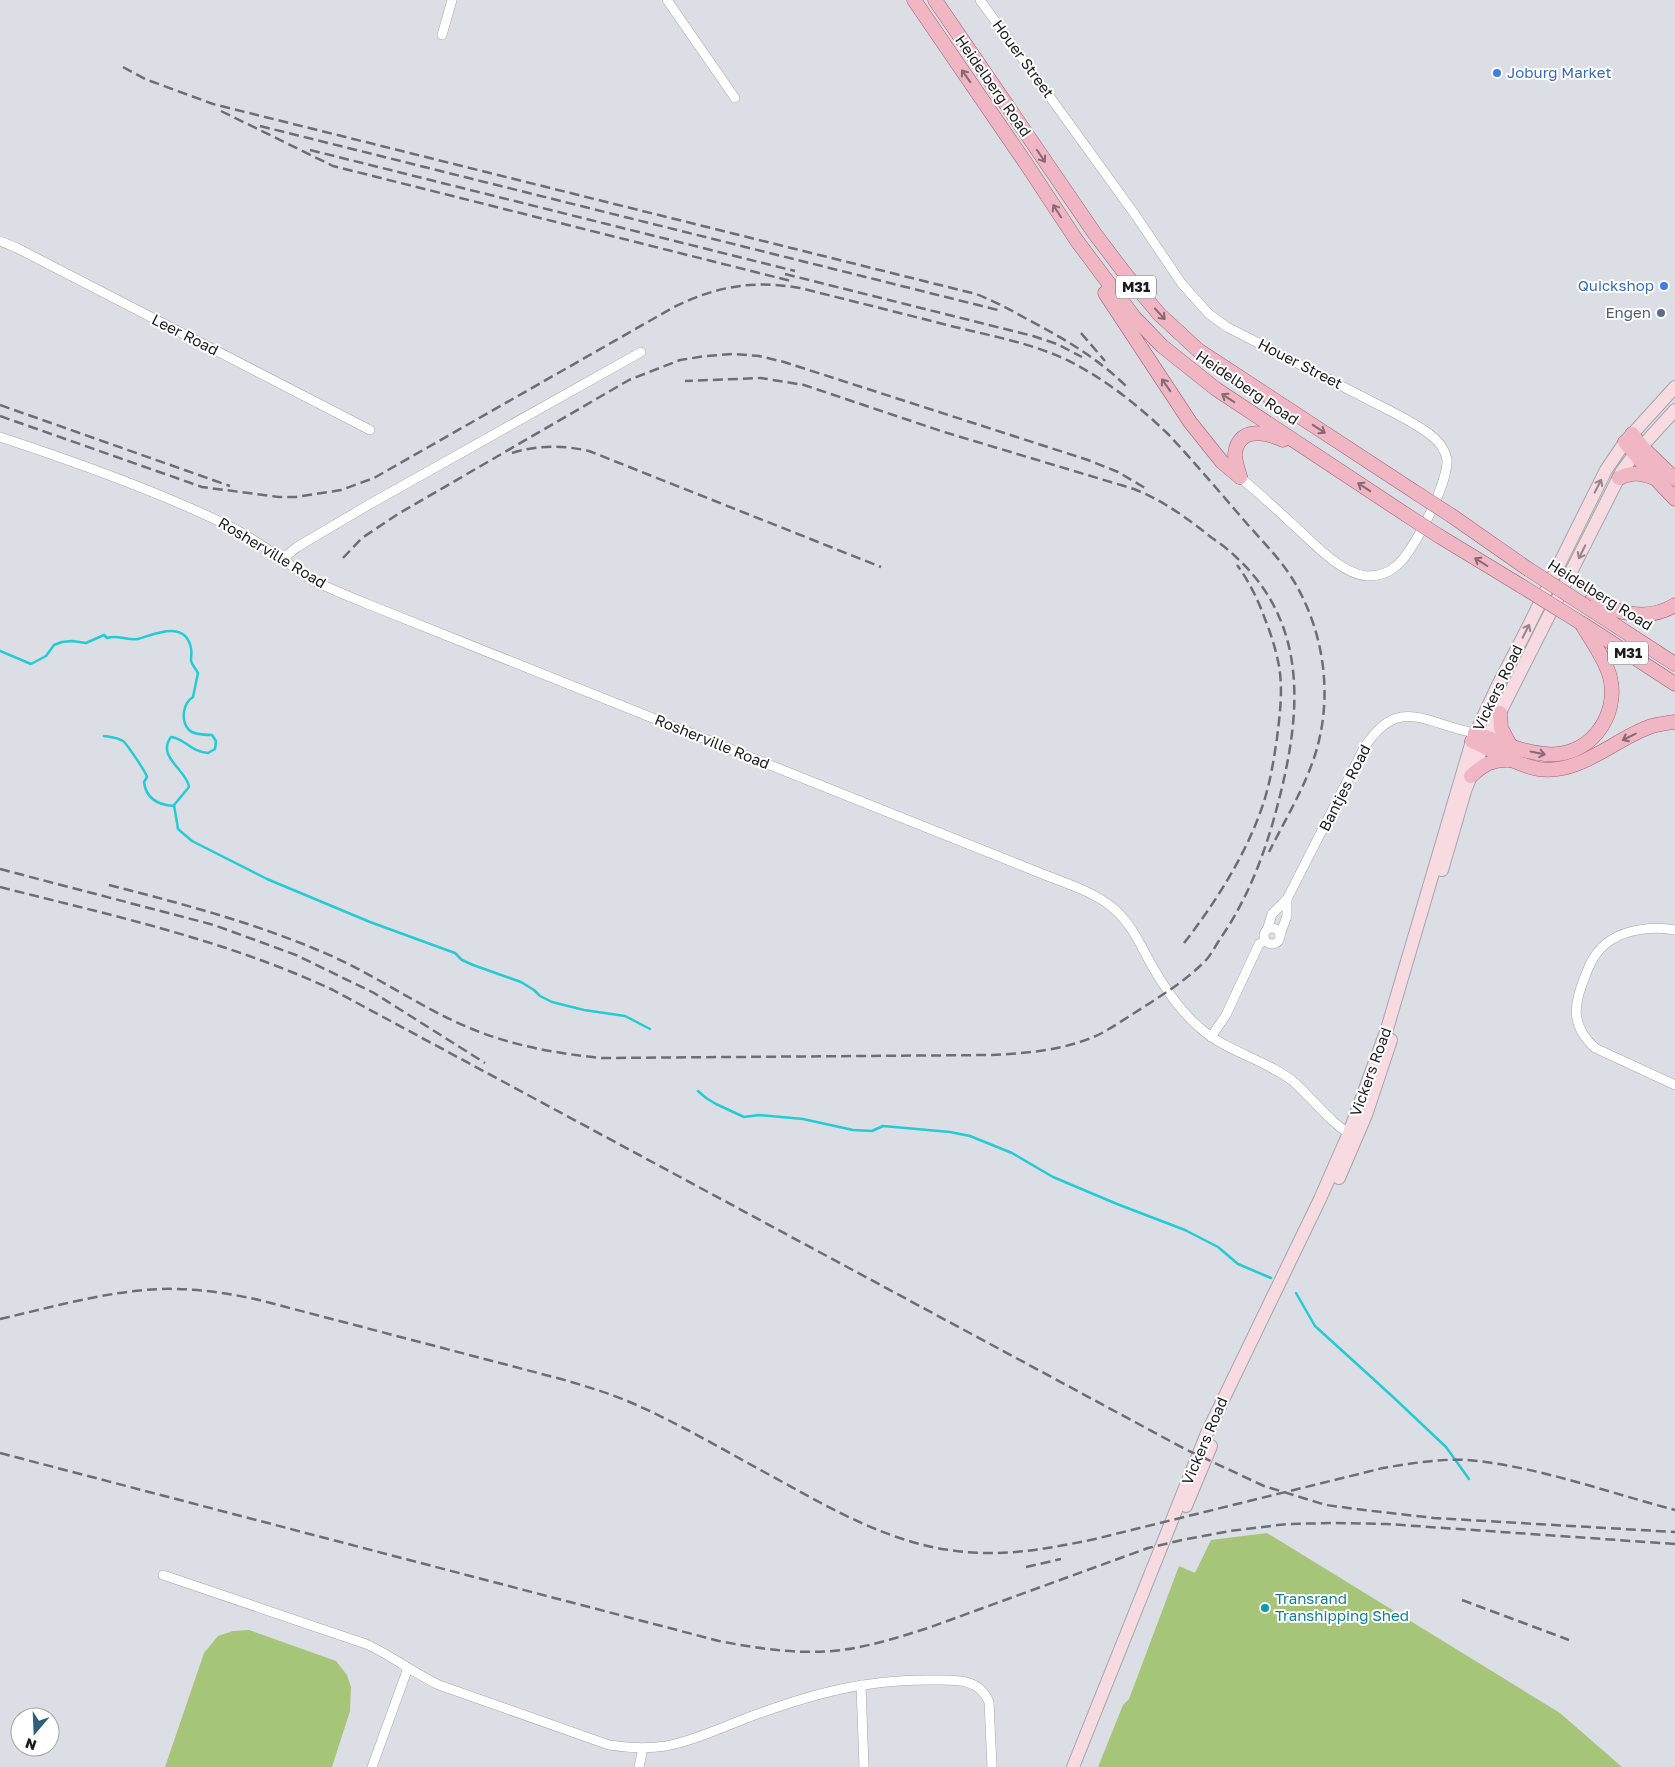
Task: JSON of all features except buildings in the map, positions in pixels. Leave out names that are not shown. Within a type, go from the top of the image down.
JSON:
[{"type":"main road","name":"Heidelberg Road","points":[[914,0],[1028,165],[1077,241],[1134,318],[1162,346],[1216,389],[1405,514],[1581,623],[1675,684]]},
{"type":"main road","name":"Heidelberg Road","points":[[935,0],[1095,234],[1159,314],[1198,350],[1452,516],[1528,569],[1586,603],[1675,664]]},
{"type":"main road","points":[[1077,241],[1094,277],[1190,422],[1222,462],[1240,477]]},
{"type":"main road","name":"Vickers Road","points":[[1353,1135],[1497,687],[1606,470],[1628,438],[1675,388]]},
{"type":"main road","name":"Vickers Road","points":[[1073,1767],[1192,1469],[1380,1077],[1471,776],[1479,739],[1500,713],[1619,478],[1638,451],[1675,410]]},
{"type":"main road","points":[[1240,477],[1236,462],[1237,447],[1241,440],[1259,432],[1276,437],[1324,460]]},
{"type":"main road","points":[[1628,438],[1654,478],[1675,499]]},
{"type":"main road","points":[[1638,451],[1675,479]]},
{"type":"main road","points":[[1619,478],[1636,473],[1654,478]]},
{"type":"main road","points":[[1586,603],[1636,615],[1650,615],[1662,612],[1675,605]]},
{"type":"main road","points":[[1479,739],[1545,754],[1563,753],[1582,746],[1591,740],[1603,725],[1610,707],[1611,684],[1609,674],[1601,657],[1581,623]]},
{"type":"main road","points":[[1500,713],[1501,728],[1510,745]]},
{"type":"main road","points":[[1479,739],[1516,761],[1539,769],[1565,768],[1651,727],[1675,722]]},
{"type":"main road","points":[[1471,776],[1488,763],[1500,760],[1516,761]]},
{"type":"main road","name":"Vickers Road","points":[[1082,1767],[1233,1386]]},
{"type":"street","points":[[442,35],[452,0]]},
{"type":"street","points":[[667,0],[736,98]]},
{"type":"street","name":"Houer Street","points":[[980,0],[1136,216],[1182,284],[1209,314],[1227,327],[1427,432],[1444,450],[1447,460],[1438,496],[1405,557],[1388,573],[1378,575],[1365,576],[1352,572],[1340,565],[1240,477]]},
{"type":"street","name":"Leer Road","points":[[0,241],[370,430]]},
{"type":"street","points":[[281,560],[296,547],[370,504],[641,352]]},
{"type":"street","name":"Rosherville Road","points":[[0,437],[134,485],[196,510],[256,540],[281,560],[315,581],[365,603],[1101,899],[1122,916],[1131,927],[1171,996],[1198,1027],[1211,1037],[1292,1080],[1353,1135]]},
{"type":"street","name":"Bantjes Road","points":[[1267,930],[1272,914],[1288,899],[1364,748],[1380,728],[1397,717],[1419,716],[1434,720],[1479,739]]},
{"type":"street","name":"Bantjes Road","points":[[1280,935],[1287,916],[1288,899]]},
{"type":"street","points":[[1273,928],[1280,935],[1276,943],[1270,944],[1265,941],[1264,935],[1267,930],[1273,928]]},
{"type":"street","points":[[1675,930],[1663,928],[1629,933],[1612,939],[1604,945],[1591,962],[1579,990],[1576,1012],[1578,1023],[1583,1033],[1595,1048],[1675,1085]]},
{"type":"street","points":[[1211,1037],[1226,1015],[1259,944],[1265,941]]},
{"type":"street","points":[[163,1575],[366,1644],[388,1655],[419,1676],[439,1685],[609,1744],[632,1748],[667,1746],[806,1697],[835,1689],[893,1680],[954,1680],[972,1684],[986,1694],[989,1702],[992,1767]]},
{"type":"street","points":[[372,1767],[408,1668]]},
{"type":"street","points":[[862,1685],[864,1767]]},
{"type":"street","points":[[639,1767],[643,1748]]},
{"type":"green space","points":[[1267,1533],[1560,1713],[1622,1767],[1098,1767],[1123,1705],[1129,1699],[1179,1566],[1195,1573],[1211,1540]]},
{"type":"green space","points":[[249,1630],[336,1661],[347,1675],[351,1687],[350,1711],[332,1767],[165,1767],[204,1653],[218,1636],[233,1631]]},
{"type":"waterway","points":[[0,651],[31,664],[46,656],[54,645],[62,642],[86,643],[104,635],[107,638],[138,639],[169,631],[183,634],[188,639],[191,649],[191,662],[198,673],[193,697],[185,708],[186,726],[191,732],[212,735],[216,741],[215,749],[208,753],[196,750],[176,738],[171,737],[167,744],[167,751],[170,757],[187,781],[189,787],[174,805],[178,829],[192,841],[267,879],[370,922],[455,953],[462,960],[473,965],[521,982],[552,1002],[584,1010],[625,1016],[650,1029]]},
{"type":"waterway","points":[[104,736],[121,740],[128,747],[146,774],[145,788],[150,797],[163,804],[174,806]]},
{"type":"waterway","points":[[698,1091],[716,1104],[744,1117],[759,1115],[803,1119],[853,1130],[872,1131],[883,1126],[950,1132],[970,1136],[1012,1153],[1053,1177],[1185,1230],[1218,1247],[1238,1264],[1271,1278]]},
{"type":"waterway","points":[[1296,1293],[1315,1326],[1446,1447],[1469,1479]]},
{"type":"railway","points":[[123,67],[145,79],[213,104],[976,294],[1007,308],[1066,341],[1105,367],[1128,388]]},
{"type":"railway","points":[[221,111],[333,166],[791,281]]},
{"type":"railway","points":[[260,126],[1002,311]]},
{"type":"railway","points":[[310,150],[795,271]]},
{"type":"railway","points":[[785,274],[1033,336],[1057,344],[1082,357]]},
{"type":"railway","points":[[0,416],[202,487],[279,497],[296,497],[341,490],[374,478],[674,307],[720,290],[751,285],[800,288],[1011,340],[1052,353],[1079,366],[1107,383],[1169,435],[1277,557],[1295,583],[1305,603],[1319,645],[1323,667],[1324,711],[1321,733],[1305,780],[1269,852]]},
{"type":"railway","points":[[1081,333],[1105,361]]},
{"type":"railway","points":[[343,558],[362,538],[398,514],[629,380],[680,360],[706,356],[732,354],[759,356],[784,362],[1088,460],[1118,472],[1145,488]]},
{"type":"railway","points":[[109,885],[167,900],[281,935],[351,965],[441,1015],[491,1036],[546,1050],[602,1058],[992,1055],[1048,1050],[1089,1039],[1102,1033],[1194,972],[1212,952],[1237,911],[1251,882],[1273,822],[1289,752],[1294,717],[1294,682],[1290,649],[1279,617],[1262,586],[1237,558],[1222,545],[1175,510],[1134,489],[944,432],[804,385],[761,378],[685,381]]},
{"type":"railway","points":[[0,405],[230,486]]},
{"type":"railway","points":[[512,453],[531,448],[550,447],[589,451],[881,567]]},
{"type":"railway","points":[[1184,943],[1220,892],[1251,836],[1267,791],[1277,738],[1281,693],[1278,660],[1259,605],[1237,565]]},
{"type":"railway","points":[[0,869],[214,925],[296,955],[374,993],[485,1063]]},
{"type":"railway","points":[[0,887],[127,919],[211,943],[293,972],[333,990],[1185,1449],[1264,1486],[1326,1505],[1434,1518],[1675,1532]]},
{"type":"railway","points":[[0,1319],[80,1300],[141,1290],[200,1290],[263,1301],[561,1379],[606,1393],[632,1403],[700,1436],[854,1520],[900,1538],[949,1550],[1005,1553],[1077,1543],[1383,1468],[1442,1460],[1478,1461],[1528,1470],[1675,1510]]},
{"type":"railway","points":[[0,1453],[719,1641],[765,1649],[811,1652],[842,1650],[885,1641],[928,1628],[1148,1548],[1230,1531],[1287,1524],[1387,1524],[1675,1544]]},
{"type":"railway","points":[[1026,1567],[1061,1559]]},
{"type":"railway","points":[[1462,1600],[1569,1640]]},
{"type":"place","name":"Joburg Market","points":[[1497,73]]},
{"type":"place","name":"Quickshop","points":[[1664,286]]},
{"type":"place","name":"Engen","points":[[1661,313]]},
{"type":"place","name":"Transrand Transhipping Shed","points":[[1265,1608]]}]
